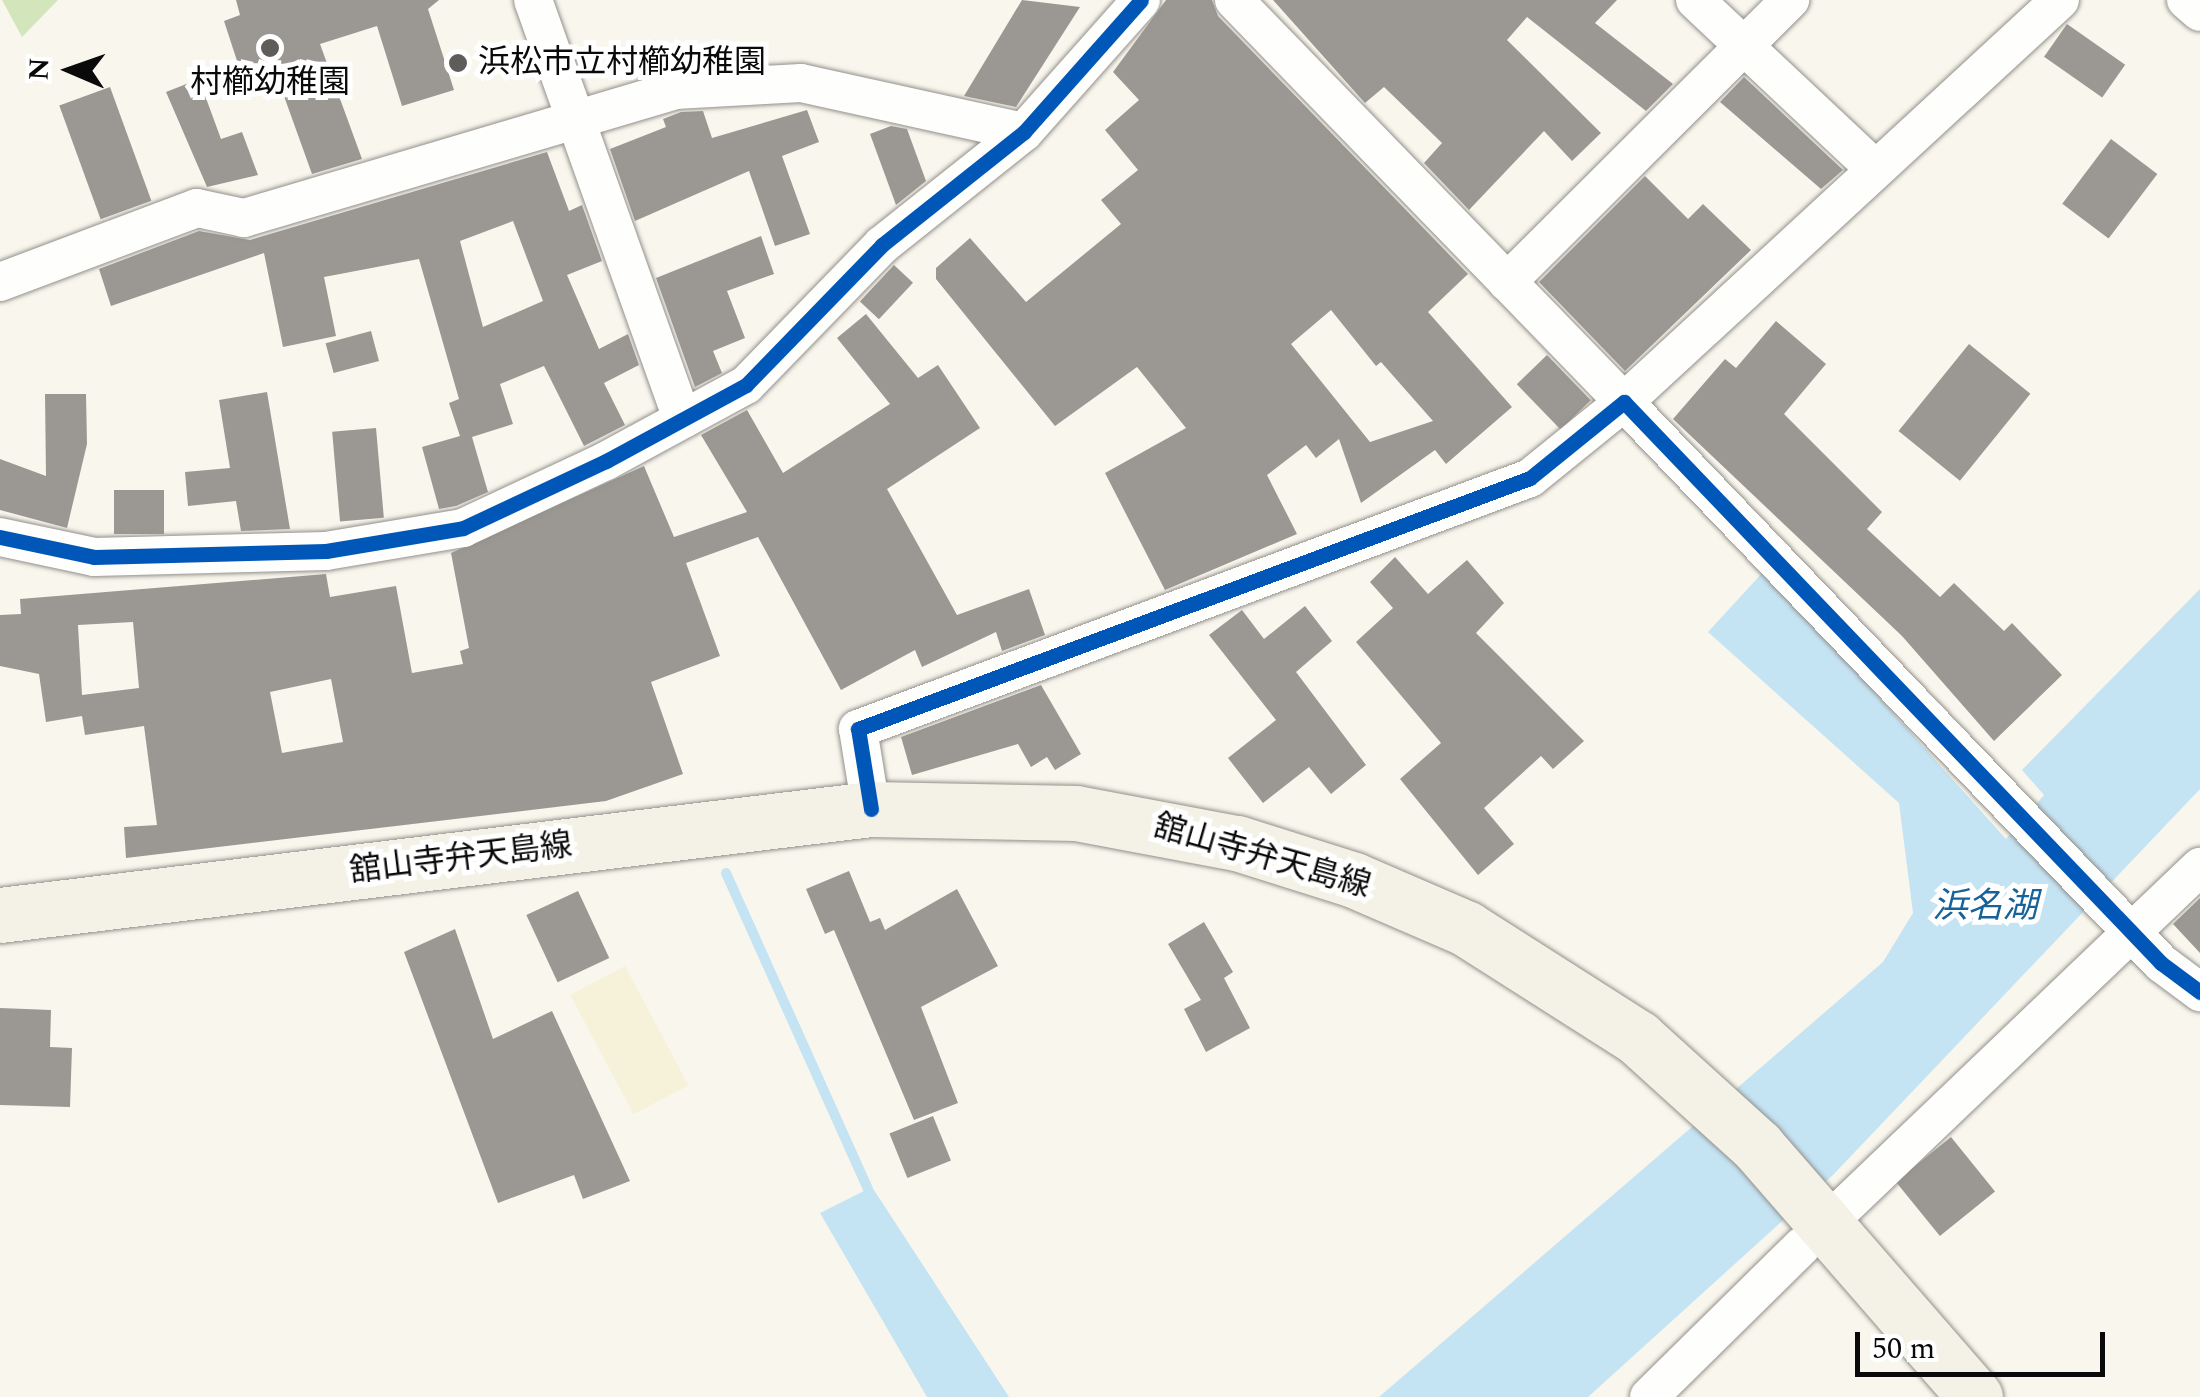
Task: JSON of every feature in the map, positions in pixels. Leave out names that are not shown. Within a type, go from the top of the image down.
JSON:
[{"type":"main road","name":"舘山寺弁天島線","points":[[0,915],[870,808],[1035,809],[1197,833],[1354,880],[1504,948],[1668,1064],[1819,1220],[1975,1397]]},
{"type":"street","points":[[534,0],[570,121],[682,420]]},
{"type":"street","points":[[0,537],[94,557],[198,560],[463,528],[746,385],[882,246],[1024,132],[1141,0]]},
{"type":"street","points":[[1234,0],[2124,924],[2200,992]]},
{"type":"street","points":[[1695,0],[1874,168]]},
{"type":"street","points":[[1507,282],[1790,0]]},
{"type":"street","points":[[870,808],[858,730],[1530,478],[1624,402],[2060,0]]},
{"type":"street","points":[[2186,0],[2200,12]]},
{"type":"street","points":[[0,282],[197,208],[244,218],[676,90],[742,81],[821,87],[1024,132]]},
{"type":"street","points":[[1649,1397],[1819,1220],[2058,1010],[2124,924],[2200,866]]},
{"type":"shaded area","points":[[625,966],[688,1085],[634,1114],[570,995]]},
{"type":"green space","points":[[2,0],[58,0],[22,37]]},
{"type":"water","name":"浜名湖","points":[[1765,570],[2006,839],[2044,795],[2022,770],[2200,589],[2200,789],[1833,1175],[1588,1397],[1379,1397],[1883,962],[1913,913],[1899,803],[1708,632]]},
{"type":"water","points":[[872,1187],[1009,1397],[927,1397],[820,1213]]},
{"type":"building","name":"村櫛幼稚園","points":[[236,0],[439,0],[428,9],[454,90],[402,106],[377,26],[320,44],[362,159],[312,174],[271,60],[240,70],[224,21],[240,15]]},
{"type":"building","points":[[1022,0],[1080,7],[1016,107],[964,96]]},
{"type":"building","points":[[1166,0],[1212,0],[1218,16],[1468,274],[1428,312],[1512,407],[1446,464],[1435,450],[1361,503],[1339,439],[1316,458],[1306,445],[1267,475],[1297,534],[1165,590],[1105,473],[1186,428],[1137,367],[1055,426],[936,279],[936,268],[970,238],[1026,302],[1121,224],[1101,200],[1138,170],[1105,130],[1139,100],[1113,72]],"holes":[[[1331,310],[1376,366],[1381,362],[1433,421],[1370,442],[1291,344]]]},
{"type":"building","points":[[1273,0],[1617,0],[1595,23],[1673,84],[1646,111],[1527,17],[1507,40],[1601,133],[1572,161],[1544,131],[1469,210],[1424,163],[1442,143],[1384,87],[1365,103]]},
{"type":"building","points":[[2067,24],[2125,65],[2102,97],[2044,57]]},
{"type":"building","points":[[1744,77],[1843,170],[1821,189],[1720,102]]},
{"type":"building","points":[[199,79],[221,139],[242,132],[258,175],[207,187],[166,92]]},
{"type":"building","points":[[110,87],[151,201],[101,219],[59,105]]},
{"type":"building","points":[[807,110],[819,142],[782,156],[810,234],[775,246],[749,171],[635,221],[610,149],[666,127],[663,119],[681,112],[703,111],[712,138]]},
{"type":"building","points":[[891,126],[907,129],[926,181],[896,205],[870,134]]},
{"type":"building","points":[[2111,139],[2157,174],[2109,239],[2062,204]]},
{"type":"building","points":[[547,152],[569,211],[582,205],[602,261],[567,275],[599,349],[628,334],[639,365],[604,383],[625,425],[584,446],[544,366],[500,384],[513,424],[472,437],[488,492],[439,509],[422,447],[460,436],[449,403],[459,399],[419,259],[324,277],[336,336],[283,347],[264,253],[111,306],[99,269],[199,231],[250,240]],"holes":[[[513,221],[543,301],[483,327],[460,241]]]},
{"type":"building","points":[[1645,176],[1688,219],[1703,204],[1751,250],[1625,371],[1539,282]]},
{"type":"building","points":[[761,236],[774,274],[727,291],[745,338],[713,351],[722,373],[695,387],[656,278]]},
{"type":"building","points":[[894,265],[913,283],[879,319],[860,302]]},
{"type":"building","points":[[866,314],[918,378],[938,365],[980,428],[887,489],[957,615],[1029,589],[1045,635],[1002,651],[996,632],[922,667],[915,650],[841,690],[758,537],[686,563],[720,656],[651,682],[683,774],[606,801],[126,858],[124,827],[157,825],[144,726],[85,735],[82,716],[46,722],[39,674],[0,666],[0,615],[21,614],[20,599],[326,574],[330,597],[396,586],[412,673],[463,664],[460,651],[469,648],[451,553],[644,466],[674,537],[747,512],[701,435],[747,410],[783,473],[890,404],[837,338]],"holes":[[[133,622],[139,688],[82,695],[78,625]],[[331,679],[343,742],[282,753],[270,692]]]},
{"type":"building","points":[[1776,321],[1826,364],[1784,414],[1882,512],[1867,529],[1940,597],[1954,583],[2004,631],[2012,623],[2062,675],[1994,741],[1902,636],[1673,419],[1725,359],[1736,368]]},
{"type":"building","points":[[371,331],[379,361],[334,373],[326,343]]},
{"type":"building","points":[[1969,344],[2030,394],[1960,481],[1899,431]]},
{"type":"building","points":[[1547,355],[1591,400],[1561,429],[1517,384]]},
{"type":"building","points":[[267,392],[290,529],[241,531],[236,501],[188,506],[185,472],[230,468],[219,400]]},
{"type":"building","points":[[45,394],[86,394],[87,444],[67,528],[0,510],[0,459],[46,476]]},
{"type":"building","points":[[376,428],[384,518],[340,521],[332,432]]},
{"type":"building","points":[[114,490],[164,490],[164,534],[114,534]]},
{"type":"building","points":[[1395,557],[1428,594],[1467,560],[1504,603],[1476,633],[1584,741],[1553,769],[1541,756],[1484,808],[1514,844],[1478,875],[1400,779],[1441,743],[1356,642],[1393,608],[1370,582]]},
{"type":"building","points":[[1305,606],[1332,641],[1296,672],[1366,765],[1331,794],[1309,767],[1263,803],[1228,758],[1276,720],[1209,635],[1242,610],[1264,639]]},
{"type":"building","points":[[1041,685],[1081,754],[1055,770],[1047,757],[1031,767],[1018,744],[912,775],[901,737]]},
{"type":"building","points":[[849,871],[870,922],[880,918],[885,930],[957,889],[998,966],[921,1007],[958,1103],[914,1120],[834,930],[825,934],[806,889]]},
{"type":"building","points":[[578,891],[609,958],[558,982],[526,915]]},
{"type":"building","points":[[2200,898],[2200,953],[2173,924]]},
{"type":"building","points":[[1204,922],[1233,972],[1224,978],[1250,1028],[1206,1052],[1184,1009],[1201,1000],[1168,944]]},
{"type":"building","points":[[455,929],[493,1039],[552,1011],[630,1181],[583,1199],[574,1175],[498,1203],[404,952]]},
{"type":"building","points":[[0,1008],[51,1010],[50,1047],[72,1048],[70,1107],[0,1105]]},
{"type":"building","points":[[933,1116],[951,1161],[907,1178],[889,1134]]},
{"type":"building","points":[[1951,1137],[1995,1191],[1940,1236],[1896,1182]]},
{"type":"waterway","points":[[726,873],[868,1189]]},
{"type":"cycle path","points":[[0,537],[94,557],[326,551],[463,528],[606,461],[746,385],[882,245],[1024,132],[1141,0]]},
{"type":"cycle path","points":[[871,809],[858,729],[1530,478],[1624,402],[2161,963],[2200,992]]},
{"type":"place","name":"村櫛幼稚園","points":[[270,48]]},
{"type":"place","name":"浜松市立村櫛幼稚園","points":[[458,63]]}]
